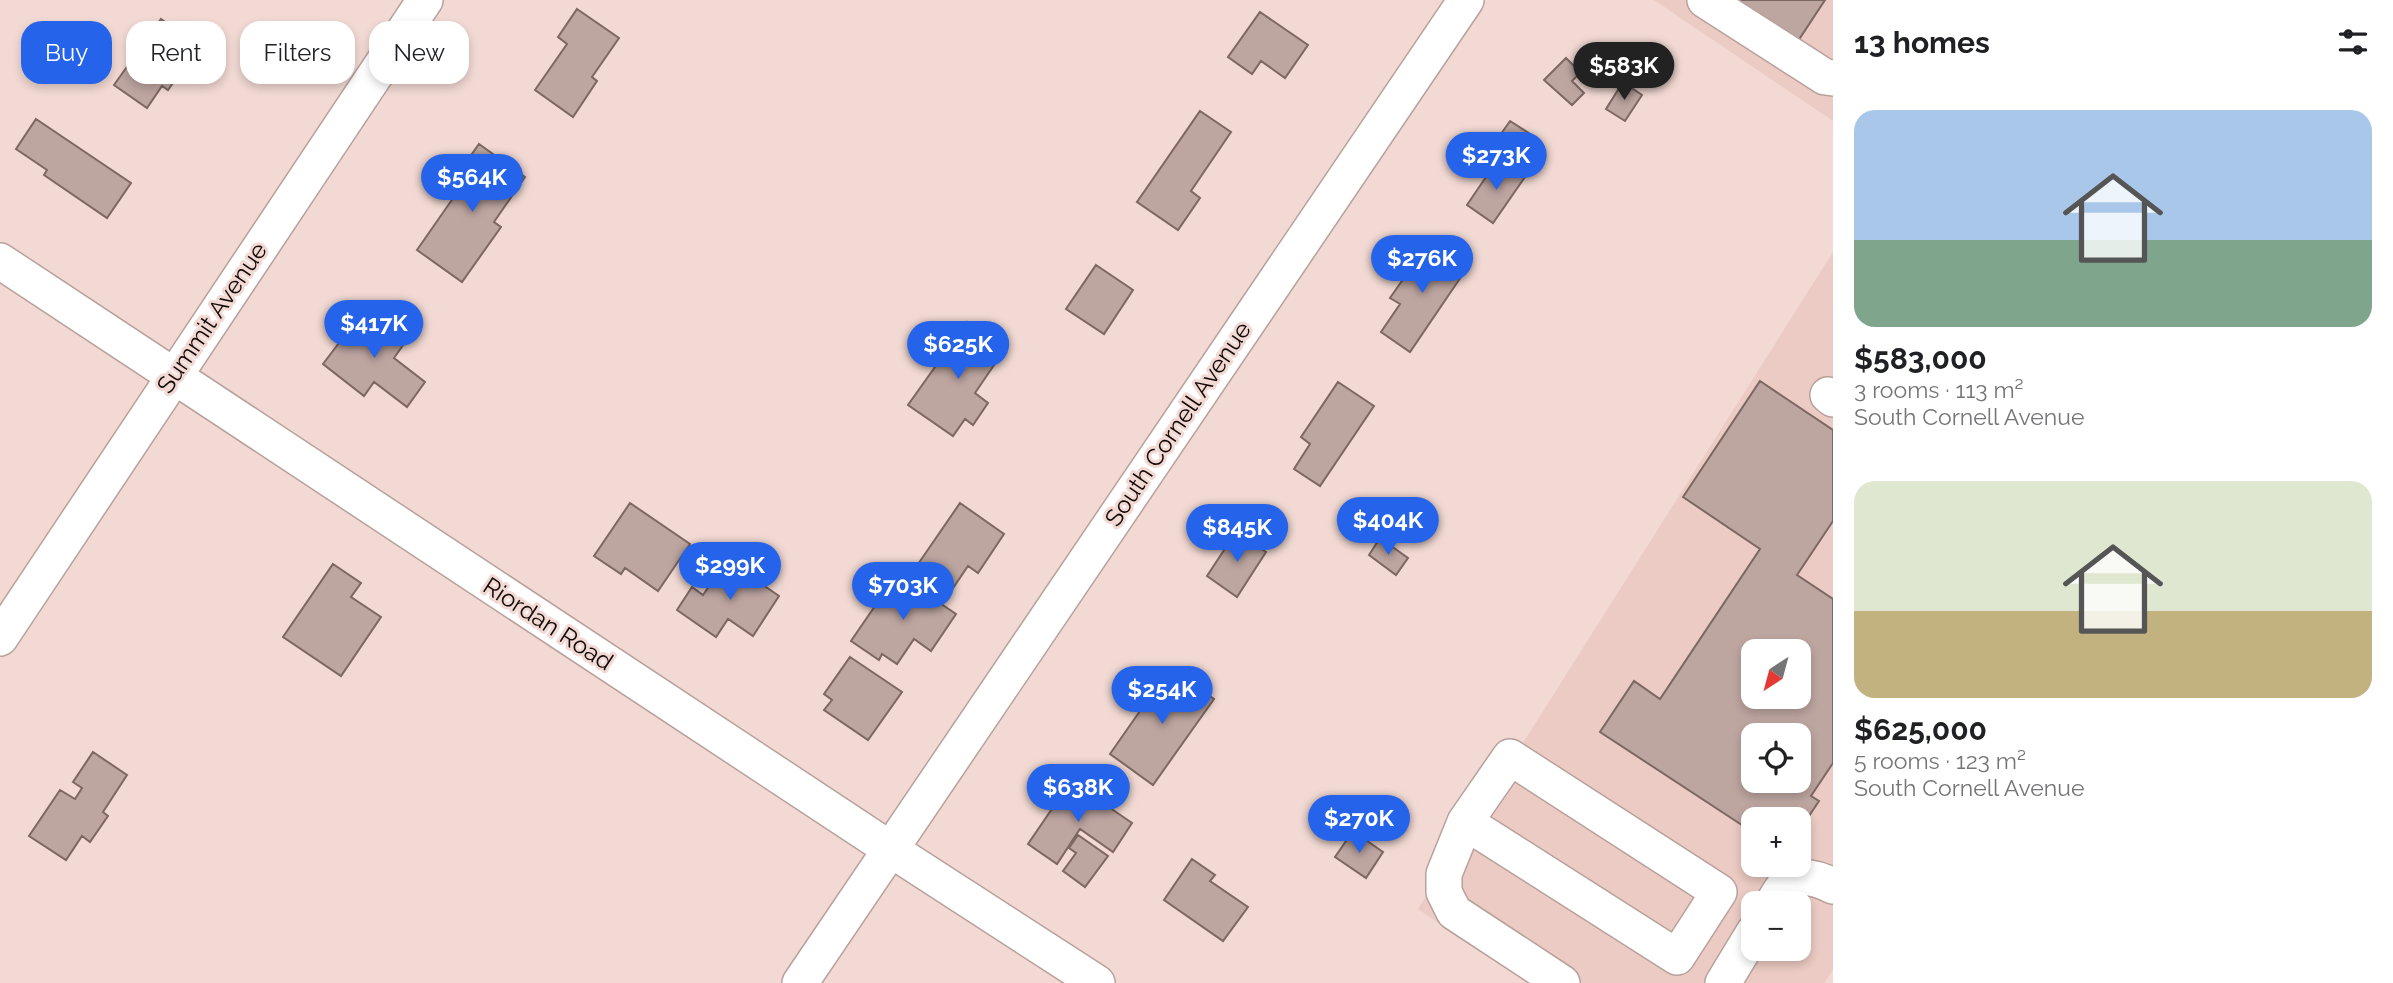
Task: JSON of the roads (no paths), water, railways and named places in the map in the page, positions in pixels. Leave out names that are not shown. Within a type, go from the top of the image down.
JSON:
[{"type":"street","name":"Summit Avenue","points":[[0,638],[425,0]]},
{"type":"street","name":"South Cornell Avenue","points":[[800,983],[1466,0]]},
{"type":"street","points":[[1705,0],[1825,78],[1833,78]]},
{"type":"street","name":"Riordan Road","points":[[0,261],[1097,983]]},
{"type":"street","points":[[1465,822],[1677,957],[1719,892],[1510,757],[1465,822],[1444,874],[1444,892],[1454,912],[1562,983]]},
{"type":"street","points":[[1781,891],[1787,883],[1804,878],[1821,879],[1833,886]]},
{"type":"street","points":[[1723,983],[1741,953]]}]
